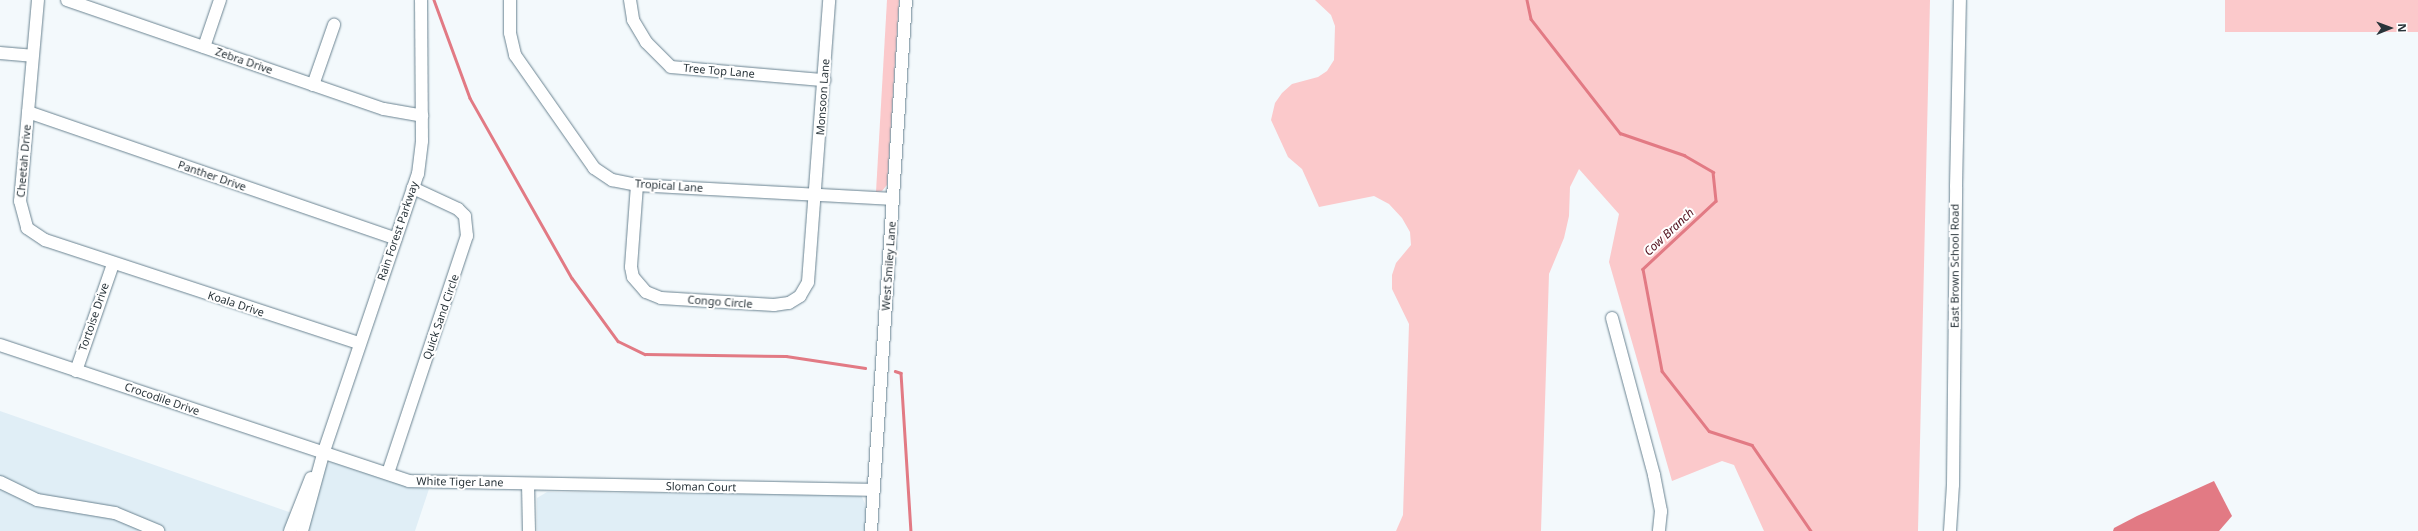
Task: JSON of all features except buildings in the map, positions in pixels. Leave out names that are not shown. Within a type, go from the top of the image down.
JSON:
[{"type":"street","name":"Cheetah Drive","points":[[38,0],[20,201],[27,228],[44,240],[113,264]]},
{"type":"street","name":"Zebra Drive","points":[[67,0],[384,109],[422,116]]},
{"type":"street","points":[[204,47],[220,0]]},
{"type":"street","name":"Rain Forest Parkway","points":[[302,531],[323,454],[359,343],[413,188],[421,157],[421,0]]},
{"type":"street","name":"Tropical Lane","points":[[510,0],[510,33],[515,55],[594,168],[612,180],[636,185],[816,194],[893,200]]},
{"type":"street","name":"Tree Top Lane","points":[[630,0],[632,20],[646,42],[671,67],[824,80]]},
{"type":"street","name":"Monsoon Lane","points":[[816,194],[828,0]]},
{"type":"street","name":"West Smiley Lane","points":[[871,531],[906,0]]},
{"type":"street","name":"East Brown School Road","points":[[1950,531],[1953,485],[1956,187],[1960,0]]},
{"type":"street","points":[[313,85],[334,25]]},
{"type":"street","points":[[0,53],[32,56]]},
{"type":"street","name":"Panther Drive","points":[[28,112],[396,239]]},
{"type":"street","name":"Congo Circle","points":[[636,185],[631,267],[638,284],[646,292],[661,298],[774,305],[789,303],[800,296],[808,282],[816,194]]},
{"type":"street","name":"Quick Sand Circle","points":[[388,473],[467,236],[465,216],[458,209],[413,188]]},
{"type":"street","name":"Koala Drive","points":[[113,264],[359,343]]},
{"type":"street","name":"Tortoise Drive","points":[[76,371],[113,264]]},
{"type":"street","points":[[1612,318],[1654,475],[1661,511],[1659,531]]},
{"type":"street","name":"Crocodile Drive","points":[[1,350],[76,371],[323,454]]},
{"type":"street","name":"Rain Forest Parkway","points":[[290,531],[301,500],[323,454]]},
{"type":"street","name":"White Tiger Lane","points":[[323,454],[388,473],[409,481],[528,484]]},
{"type":"street","points":[[0,482],[37,500],[115,513],[158,531]]},
{"type":"street","points":[[528,484],[529,531]]},
{"type":"street","name":"Sloman Court","points":[[528,484],[874,490]]},
{"type":"shaded area","points":[[887,0],[899,0],[887,185],[882,191],[876,192]]},
{"type":"shaded area","points":[[1315,0],[1930,0],[1918,531],[1764,531],[1734,465],[1722,461],[1672,481],[1609,262],[1619,214],[1579,169],[1570,187],[1569,216],[1564,238],[1549,274],[1541,531],[1396,531],[1403,515],[1409,324],[1392,289],[1392,275],[1396,263],[1411,245],[1410,232],[1402,218],[1389,204],[1374,196],[1319,207],[1302,169],[1288,157],[1271,120],[1275,103],[1282,93],[1292,84],[1318,77],[1327,71],[1334,60],[1335,26],[1331,15]]},
{"type":"shaded area","points":[[2225,0],[2418,0],[2418,32],[2225,32]]},
{"type":"shaded area","points":[[0,411],[309,519],[326,465],[331,462],[399,484],[429,489],[415,531],[0,531]]},
{"type":"shaded area","points":[[2214,481],[2232,516],[2219,531],[2113,531],[2114,528],[2137,516]]},
{"type":"shaded area","points":[[547,492],[861,495],[866,506],[865,531],[537,531],[537,498]]},
{"type":"waterway","points":[[434,0],[470,98],[572,278],[618,341],[645,354],[786,356],[865,368]]},
{"type":"waterway","name":"Cow Branch","points":[[1527,0],[1531,19],[1620,133],[1684,155],[1713,172],[1716,201],[1643,269],[1662,371],[1709,431],[1752,445],[1811,531]]},
{"type":"waterway","points":[[895,371],[901,373],[911,531]]}]
